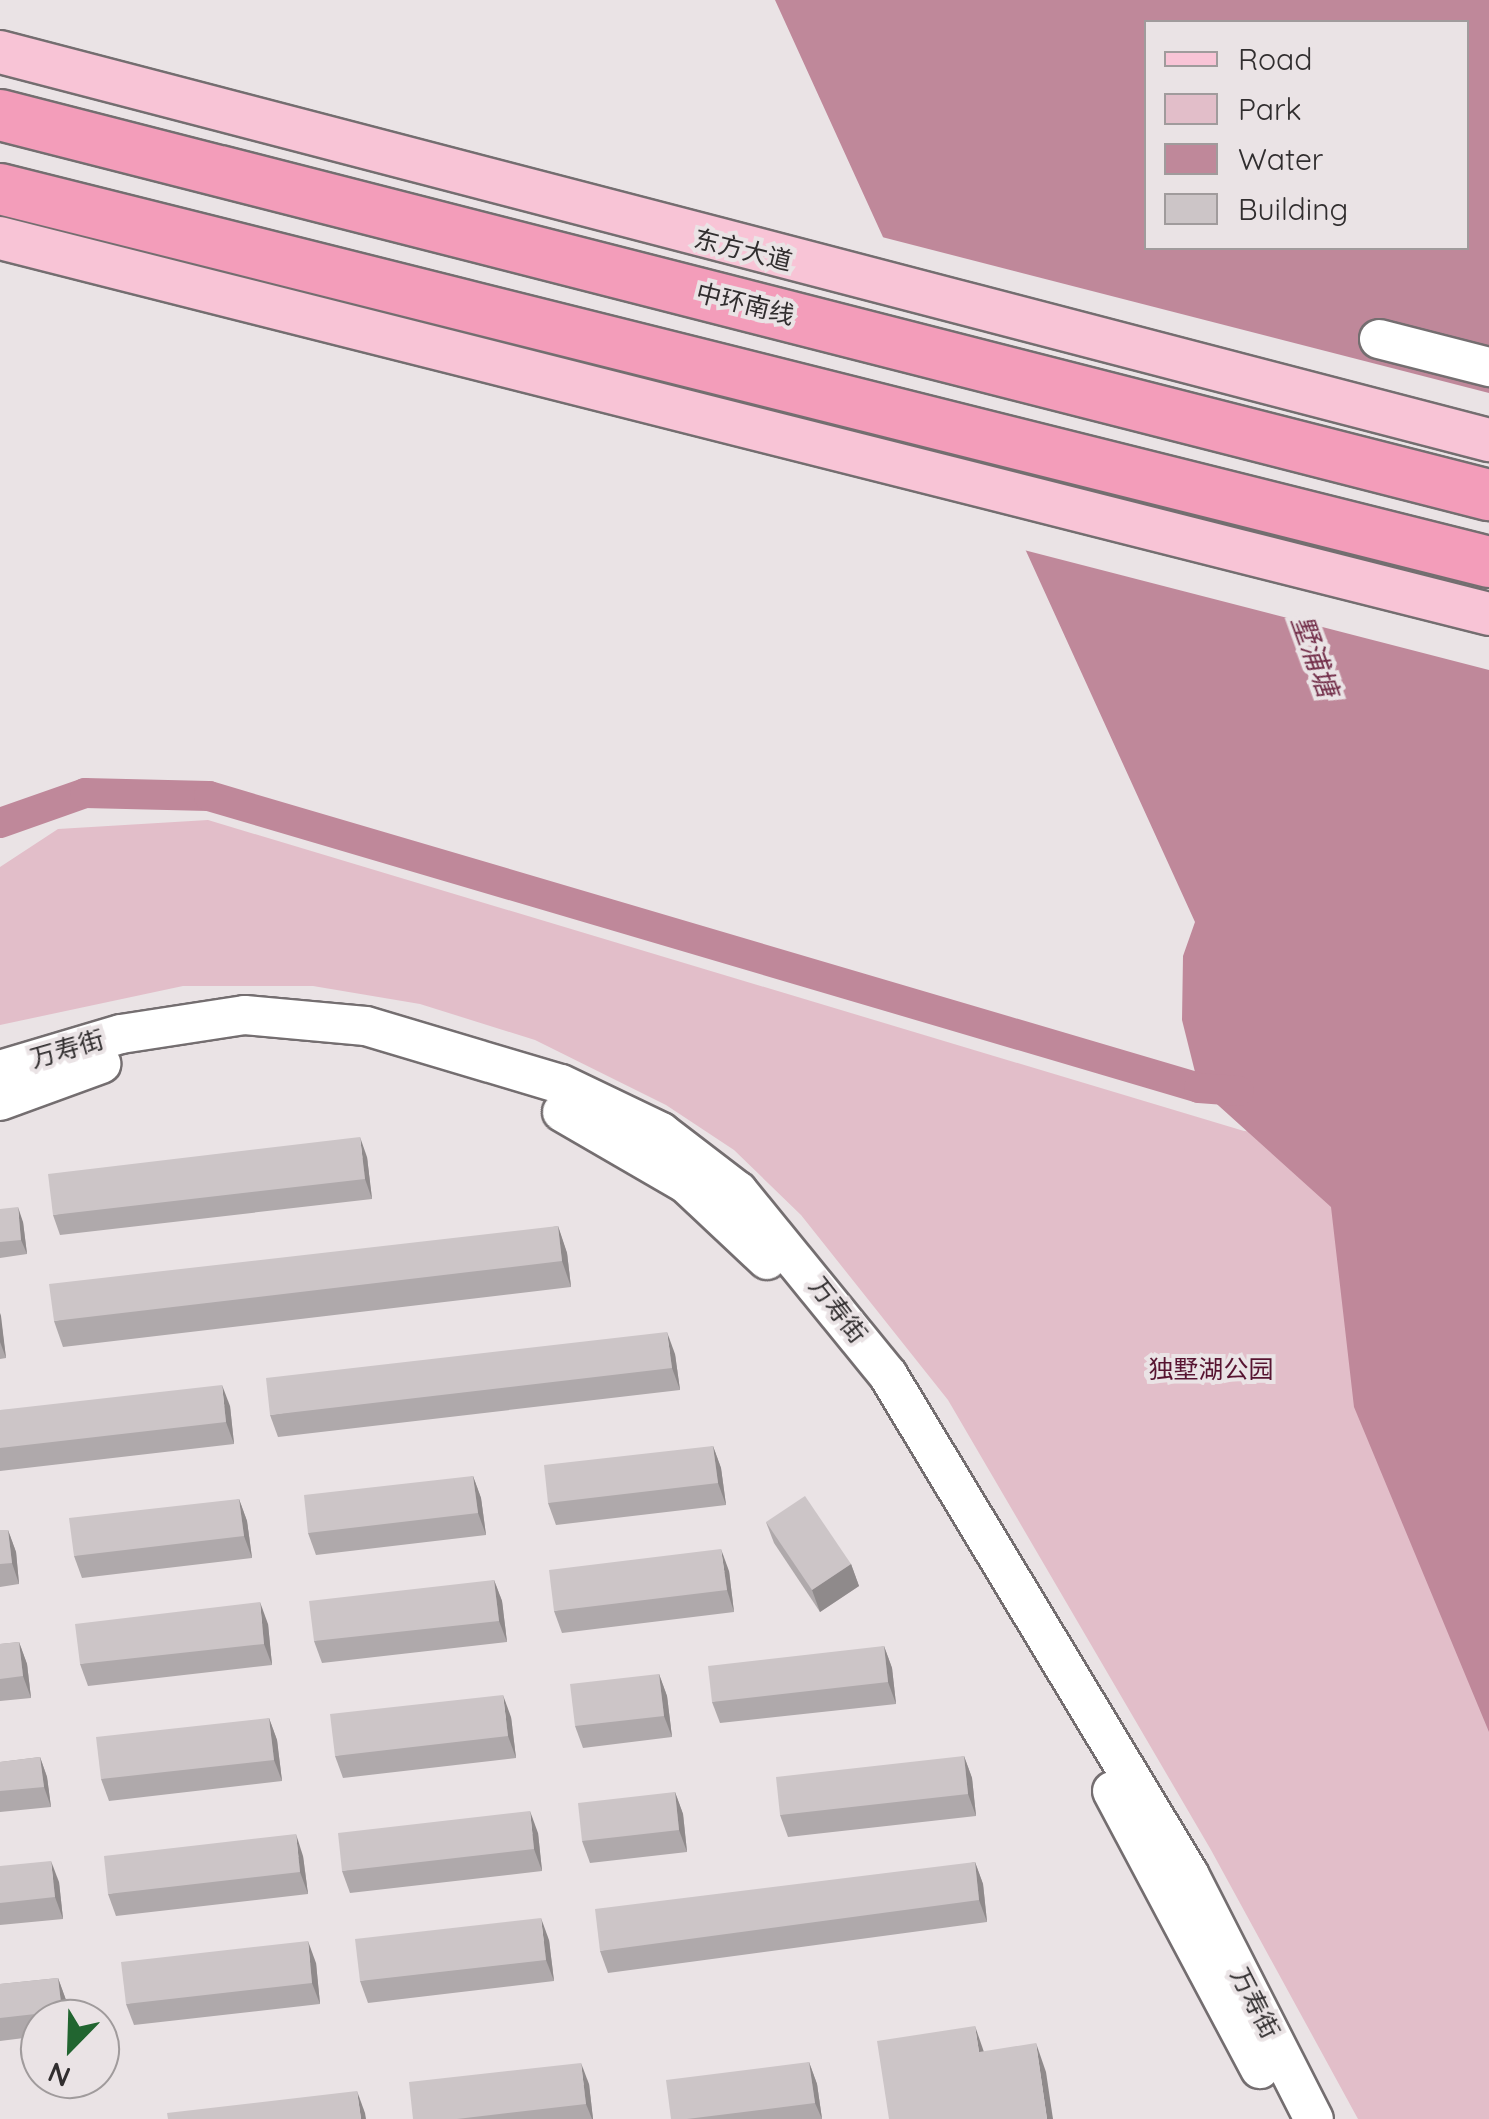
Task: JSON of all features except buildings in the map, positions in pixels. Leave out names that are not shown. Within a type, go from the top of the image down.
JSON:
[{"type":"highway","name":"中环南线","points":[[0,115],[1489,495]]},
{"type":"highway","points":[[0,189],[1489,562]]},
{"type":"main road","name":"东方大道","points":[[0,52],[1489,440]]},
{"type":"main road","points":[[0,238],[1489,614]]},
{"type":"street","points":[[1378,339],[1489,367]]},
{"type":"street","name":"万寿街","points":[[0,1070],[121,1034],[245,1016],[366,1026],[561,1084],[661,1132],[738,1191],[823,1289],[898,1392],[1189,1874],[1314,2119]]},
{"type":"street","name":"万寿街","points":[[0,1101],[116,1058],[256,1040],[368,1044],[548,1106],[686,1184],[806,1302],[875,1394],[1066,1704],[1285,2119]]},
{"type":"green space","name":"独墅湖公园","points":[[208,820],[1244,1131],[1332,1136],[1489,1441],[1489,2119],[1358,2119],[1211,1850],[948,1400],[801,1215],[734,1150],[666,1105],[535,1040],[420,1004],[313,986],[183,986],[0,1025],[0,867],[58,829]]},
{"type":"water","name":"墅浦塘","points":[[775,0],[1489,0],[1489,1732],[1354,1407],[1331,1207],[1199,1088],[1182,1020],[1183,956],[1195,922]]},
{"type":"pier","points":[[878,236],[1489,393],[1489,670],[1020,549]]},
{"type":"waterway","points":[[0,823],[85,793],[209,796],[1199,1088],[1239,1091]]}]
